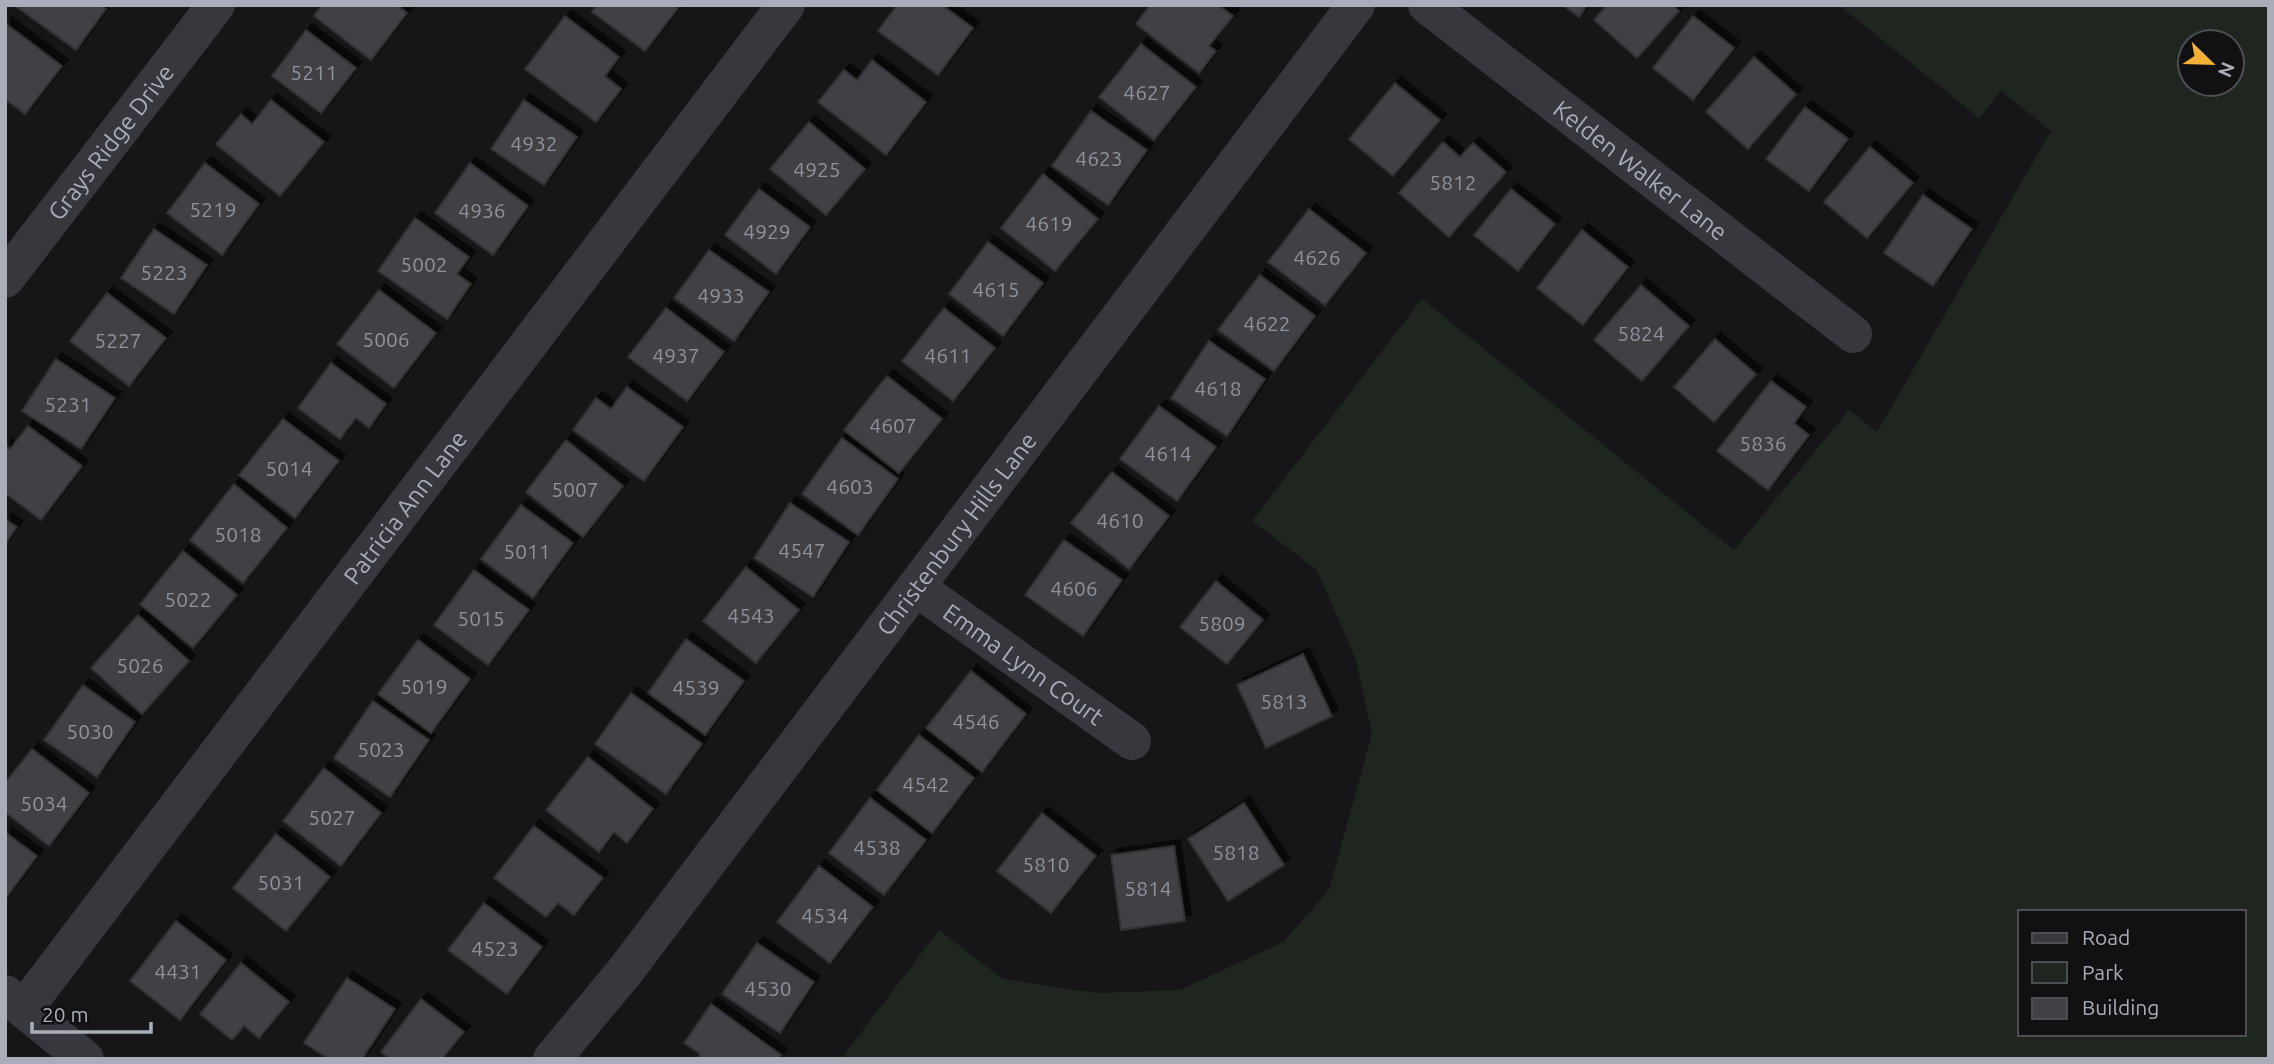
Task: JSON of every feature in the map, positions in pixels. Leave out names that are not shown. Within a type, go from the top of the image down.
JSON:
[{"type":"street","name":"Grays Ridge Drive","points":[[5,279],[216,5]]},
{"type":"street","name":"Patricia Ann Lane","points":[[14,1002],[786,5]]},
{"type":"street","name":"Christenbury Hills Lane","points":[[552,1059],[626,970],[918,588],[1356,5]]},
{"type":"street","name":"Kelden Walker Lane","points":[[1427,5],[1853,334]]},
{"type":"street","name":"Emma Lynn Court","points":[[918,588],[1132,741]]},
{"type":"street","points":[[14,1002],[85,1059]]},
{"type":"green space","points":[[1839,5],[2269,5],[2269,1059],[841,1059],[939,930],[1003,979],[1096,993],[1180,990],[1283,942],[1329,890],[1372,734],[1356,660],[1317,570],[1252,521],[1422,299],[1734,550],[1849,410],[1877,432],[2051,131],[2001,91],[1979,118]]},
{"type":"building","points":[[14,5],[101,5],[106,9],[76,50]]},
{"type":"building","points":[[322,5],[397,5],[407,13],[371,60],[314,16]]},
{"type":"building","points":[[597,5],[675,5],[678,8],[645,51],[592,12]]},
{"type":"building","points":[[897,5],[942,5],[973,28],[938,75],[878,31]]},
{"type":"building","points":[[1150,5],[1218,5],[1233,16],[1209,46],[1216,51],[1199,73],[1136,24]]},
{"type":"building","points":[[1563,5],[1587,5],[1579,17]]},
{"type":"building","points":[[1607,5],[1673,5],[1679,11],[1637,58],[1594,20]]},
{"type":"building","points":[[565,16],[619,57],[605,76],[621,89],[596,122],[525,69]]},
{"type":"building","points":[[1693,16],[1734,48],[1693,100],[1653,68]]},
{"type":"building","points":[[5,23],[62,66],[25,114],[5,99]]},
{"type":"building","points":[[306,30],[356,68],[321,113],[272,76]]},
{"type":"building","points":[[1141,44],[1196,87],[1154,140],[1099,97]]},
{"type":"building","points":[[1754,57],[1796,94],[1748,149],[1706,112]]},
{"type":"building","points":[[872,60],[926,102],[886,155],[818,102],[844,70],[857,80]]},
{"type":"building","points":[[1395,83],[1440,120],[1393,176],[1349,139]]},
{"type":"building","points":[[271,100],[324,142],[280,196],[216,144],[241,114],[252,124]]},
{"type":"building","points":[[524,100],[577,137],[544,185],[491,149]]},
{"type":"building","points":[[1805,107],[1848,139],[1809,191],[1766,159]]},
{"type":"building","points":[[1091,111],[1147,150],[1108,205],[1052,166]]},
{"type":"building","points":[[809,122],[865,169],[826,215],[770,169]]},
{"type":"building","points":[[1443,142],[1460,157],[1473,143],[1506,172],[1449,237],[1399,193]]},
{"type":"building","points":[[1870,147],[1913,183],[1867,238],[1824,202]]},
{"type":"building","points":[[205,163],[259,204],[222,255],[167,213]]},
{"type":"building","points":[[470,163],[528,206],[493,255],[435,213]]},
{"type":"building","points":[[1043,174],[1098,219],[1055,271],[1001,228]]},
{"type":"building","points":[[759,189],[810,227],[776,274],[725,235]]},
{"type":"building","points":[[1511,189],[1555,224],[1518,271],[1474,235]]},
{"type":"building","points":[[1923,195],[1972,229],[1933,286],[1884,253]]},
{"type":"building","points":[[1309,209],[1366,253],[1325,305],[1268,262]]},
{"type":"building","points":[[415,218],[469,257],[457,274],[471,284],[447,319],[378,271]]},
{"type":"building","points":[[154,229],[207,265],[174,314],[121,278]]},
{"type":"building","points":[[1582,230],[1628,267],[1583,325],[1537,288]]},
{"type":"building","points":[[988,242],[1043,283],[1003,336],[949,294]]},
{"type":"building","points":[[709,250],[769,292],[734,341],[674,298]]},
{"type":"building","points":[[1260,275],[1315,316],[1274,371],[1218,330]]},
{"type":"building","points":[[1641,285],[1689,326],[1642,381],[1594,340]]},
{"type":"building","points":[[379,290],[436,333],[394,388],[337,344]]},
{"type":"building","points":[[107,293],[166,338],[129,386],[70,341]]},
{"type":"building","points":[[666,308],[724,352],[687,401],[628,357]]},
{"type":"building","points":[[944,308],[995,348],[953,401],[902,361]]},
{"type":"building","points":[[1715,339],[1756,374],[1714,422],[1674,387]]},
{"type":"building","points":[[1209,341],[1265,379],[1227,436],[1171,398]]},
{"type":"building","points":[[56,359],[115,398],[81,449],[22,411]]},
{"type":"building","points":[[331,363],[386,404],[369,428],[356,418],[340,439],[298,408]]},
{"type":"building","points":[[887,376],[942,419],[899,473],[844,430]]},
{"type":"building","points":[[1771,381],[1806,407],[1794,423],[1809,435],[1768,490],[1717,451]]},
{"type":"building","points":[[627,387],[683,427],[644,481],[573,430],[596,398],[611,409]]},
{"type":"building","points":[[1159,406],[1216,447],[1177,501],[1120,459]]},
{"type":"building","points":[[283,419],[339,461],[295,518],[239,475]]},
{"type":"building","points":[[28,426],[82,466],[41,520],[5,493],[5,445],[10,449]]},
{"type":"building","points":[[842,438],[898,479],[858,535],[802,494]]},
{"type":"building","points":[[566,440],[623,486],[583,537],[526,492]]},
{"type":"building","points":[[1112,472],[1169,516],[1129,569],[1071,523]]},
{"type":"building","points":[[234,484],[287,528],[243,583],[190,540]]},
{"type":"building","points":[[790,503],[849,542],[813,597],[754,558]]},
{"type":"building","points":[[521,505],[573,543],[533,598],[481,559]]},
{"type":"building","points":[[5,519],[17,527],[5,544]]},
{"type":"building","points":[[1064,540],[1122,580],[1083,636],[1025,595]]},
{"type":"building","points":[[183,551],[237,595],[193,648],[140,604]]},
{"type":"building","points":[[746,567],[799,610],[756,663],[703,621]]},
{"type":"building","points":[[474,570],[529,610],[488,665],[434,625]]},
{"type":"building","points":[[1216,581],[1263,620],[1227,664],[1180,627]]},
{"type":"building","points":[[138,615],[189,661],[142,714],[91,668]]},
{"type":"building","points":[[686,639],[744,681],[705,735],[648,693]]},
{"type":"building","points":[[418,640],[470,679],[431,733],[378,694]]},
{"type":"building","points":[[1303,654],[1332,716],[1266,748],[1237,685]]},
{"type":"building","points":[[971,671],[1026,714],[982,772],[926,728]]},
{"type":"building","points":[[83,685],[135,722],[97,777],[44,740]]},
{"type":"building","points":[[631,693],[702,744],[666,794],[595,744]]},
{"type":"building","points":[[373,701],[429,740],[390,797],[334,758]]},
{"type":"building","points":[[919,735],[974,778],[932,833],[877,790]]},
{"type":"building","points":[[32,749],[89,793],[49,846],[5,812],[5,783]]},
{"type":"building","points":[[588,757],[653,809],[627,843],[614,832],[599,852],[546,810]]},
{"type":"building","points":[[324,768],[381,813],[341,866],[283,821]]},
{"type":"building","points":[[870,798],[926,840],[884,895],[829,853]]},
{"type":"building","points":[[1244,803],[1284,865],[1228,901],[1188,839]]},
{"type":"building","points":[[1042,813],[1096,856],[1051,913],[997,871]]},
{"type":"building","points":[[534,826],[603,878],[574,915],[558,903],[546,917],[494,878]]},
{"type":"building","points":[[5,832],[37,856],[5,899]]},
{"type":"building","points":[[276,834],[330,877],[286,931],[233,888]]},
{"type":"building","points":[[1174,846],[1185,921],[1121,930],[1111,855]]},
{"type":"building","points":[[819,866],[873,907],[830,963],[777,922]]},
{"type":"building","points":[[484,903],[542,947],[507,994],[448,950]]},
{"type":"building","points":[[176,921],[226,960],[180,1020],[130,981]]},
{"type":"building","points":[[757,943],[814,982],[780,1033],[722,994]]},
{"type":"building","points":[[241,963],[289,1002],[259,1038],[244,1026],[232,1040],[200,1014]]},
{"type":"building","points":[[347,978],[395,1009],[362,1059],[329,1059],[304,1043]]},
{"type":"building","points":[[421,999],[464,1032],[442,1059],[390,1059],[381,1052]]},
{"type":"building","points":[[711,1004],[781,1055],[778,1059],[697,1059],[700,1054],[684,1043]]}]
